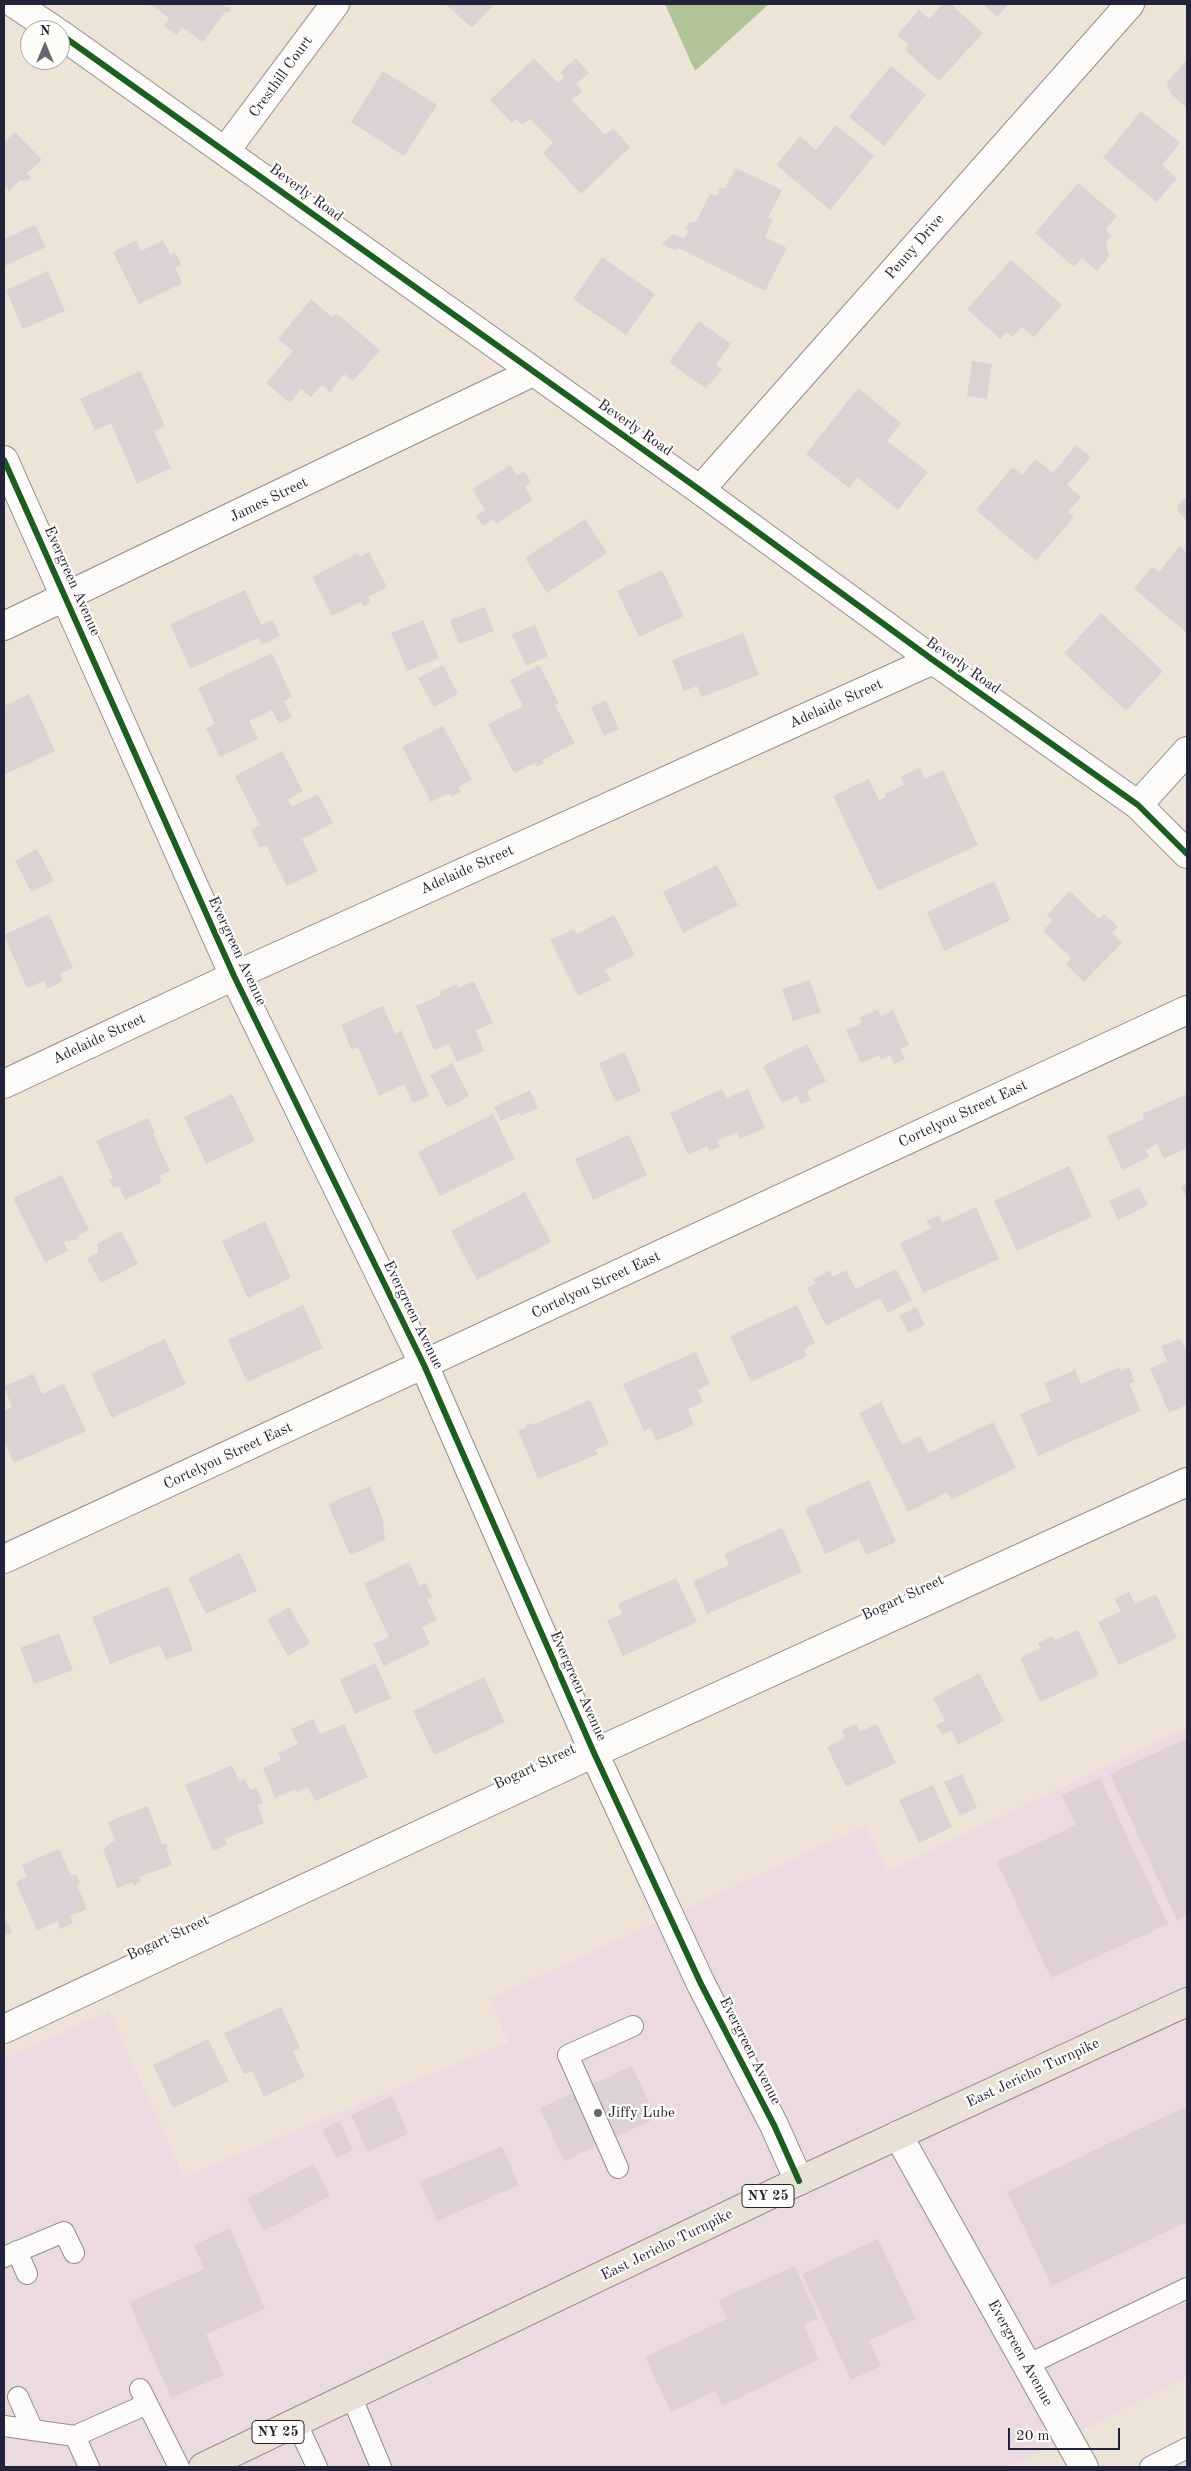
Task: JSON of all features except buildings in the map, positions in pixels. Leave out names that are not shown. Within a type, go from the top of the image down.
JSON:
[{"type":"main road","name":"East Jericho Turnpike","points":[[203,2467],[352,2398],[799,2181],[1187,2002]]},
{"type":"street","points":[[15,4],[39,20]]},
{"type":"street","name":"Cresthill Court","points":[[226,150],[335,4]]},
{"type":"street","name":"Penny Drive","points":[[700,490],[1130,4]]},
{"type":"street","name":"Beverly Road","points":[[70,41],[226,150],[700,490],[933,660],[1138,805],[1187,854]]},
{"type":"street","name":"James Street","points":[[4,626],[533,372]]},
{"type":"street","name":"Evergreen Avenue","points":[[4,460],[234,976],[424,1365],[594,1754],[701,1984],[774,2125],[799,2181]]},
{"type":"street","name":"Adelaide Street","points":[[4,1084],[234,976],[933,660]]},
{"type":"street","points":[[1138,805],[1187,751]]},
{"type":"street","name":"Cortelyou Street East","points":[[4,1560],[1187,1010]]},
{"type":"street","name":"Bogart Street","points":[[4,2029],[594,1754],[1187,1482]]},
{"type":"street","name":"Evergreen Avenue","points":[[898,2135],[1084,2467]]},
{"type":"lane","points":[[618,2168],[568,2055],[633,2026]]},
{"type":"lane","points":[[28,2274],[10,2254],[64,2232],[74,2253]]},
{"type":"lane","points":[[1027,2365],[1187,2288]]},
{"type":"lane","points":[[4,2426],[75,2436],[97,2419],[144,2396],[179,2467]]},
{"type":"lane","points":[[18,2397],[33,2430]]},
{"type":"lane","points":[[352,2398],[381,2467]]},
{"type":"lane","points":[[297,2424],[318,2467]]},
{"type":"lane","points":[[75,2436],[89,2467]]},
{"type":"lane","points":[[1150,2467],[1187,2448]]},
{"type":"shaded area","points":[[1187,1727],[1187,2377],[1009,2467],[4,2467],[4,2059],[109,2011],[184,2177],[508,2042],[490,1999],[865,1826],[888,1871]]},
{"type":"green space","points":[[665,4],[769,4],[695,71]]},
{"type":"cycle path","points":[[70,41],[1138,805],[1187,854]]},
{"type":"cycle path","points":[[4,460],[234,976],[424,1365],[594,1753],[701,1984],[774,2125],[799,2181]]},
{"type":"place","name":"Jiffy Lube","points":[[598,2113]]}]
